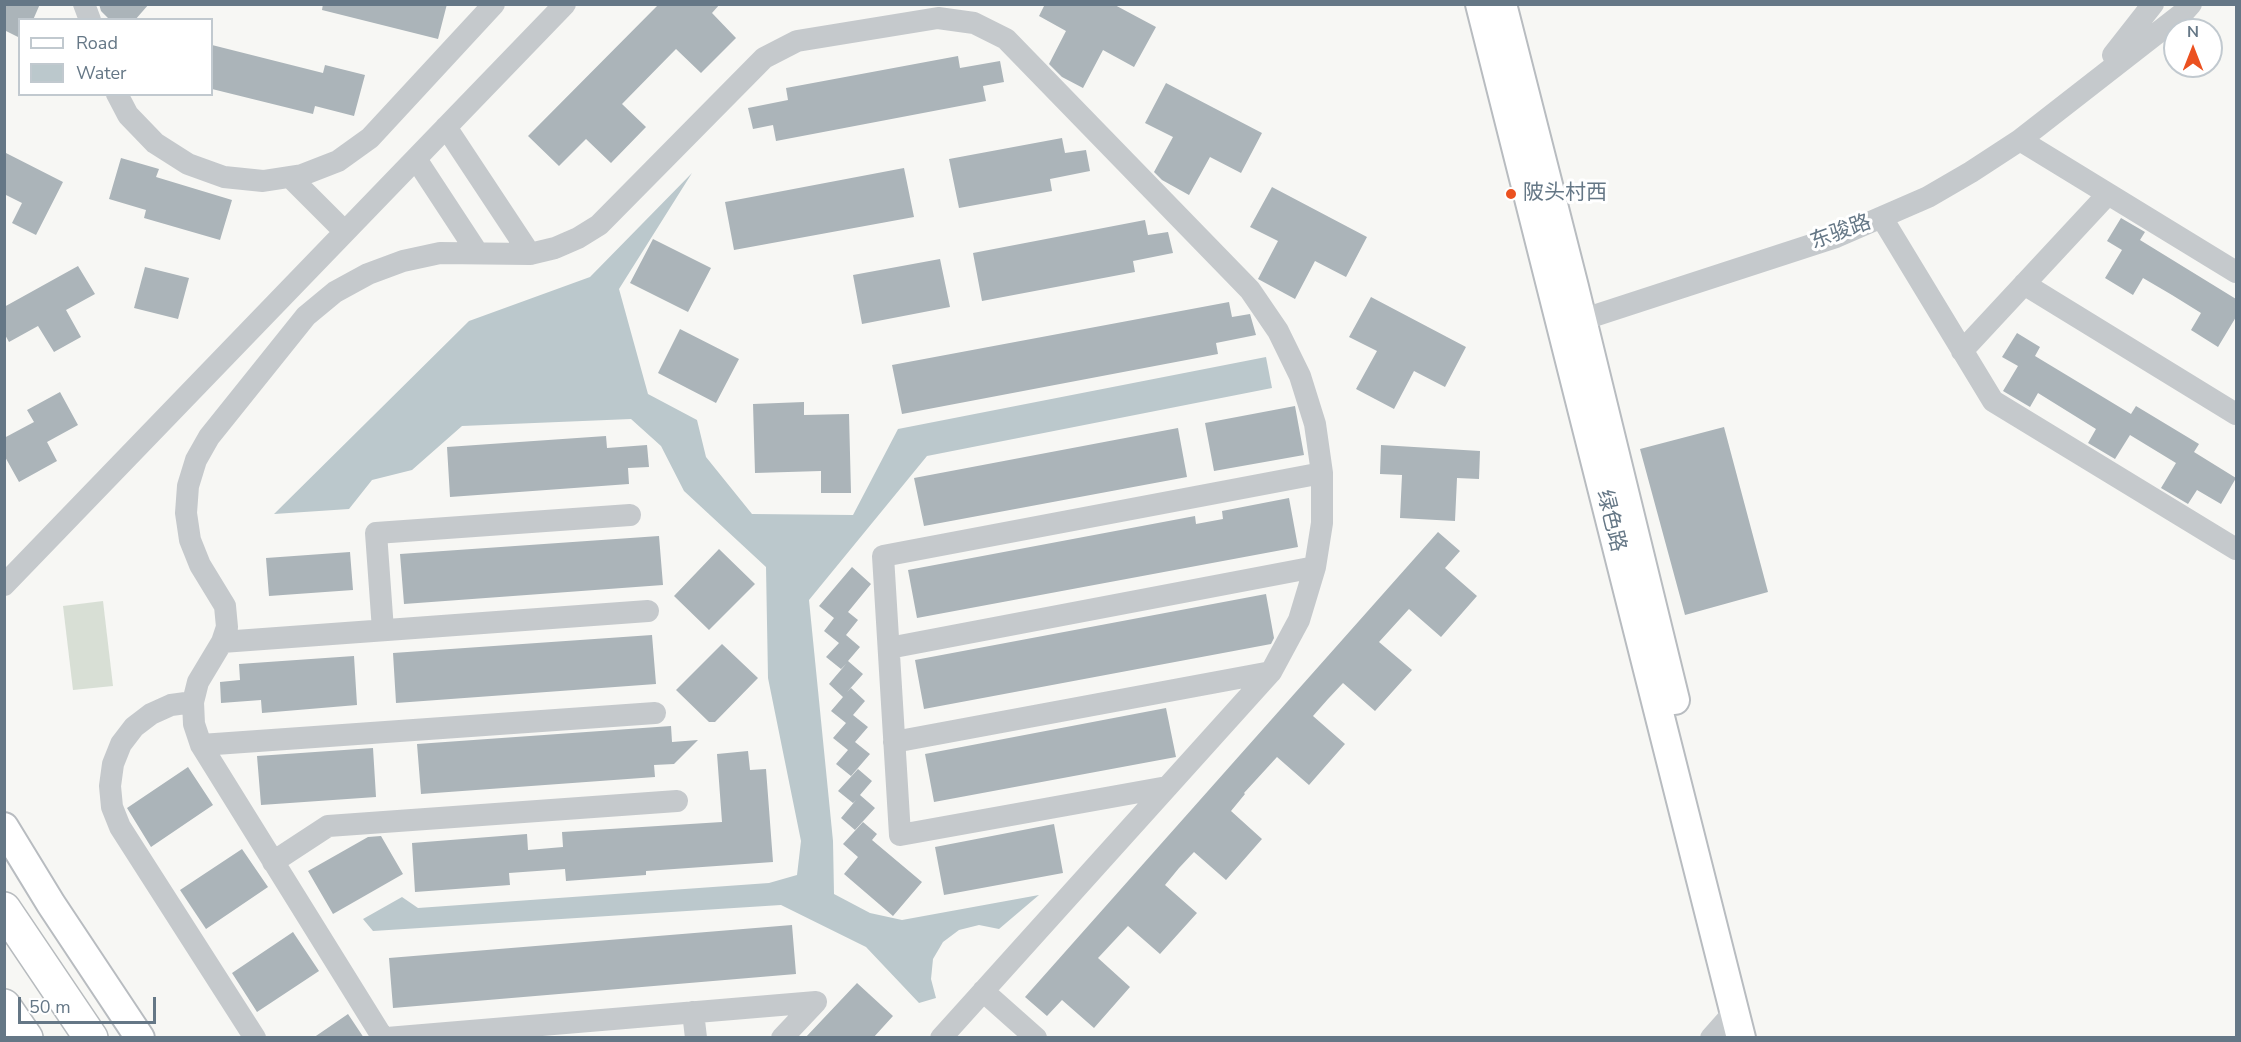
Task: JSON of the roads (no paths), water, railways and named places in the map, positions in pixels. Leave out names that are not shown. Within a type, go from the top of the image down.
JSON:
[{"type":"highway","points":[[4,909],[91,1038]]},
{"type":"highway","points":[[4,1006],[26,1038]]},
{"type":"main road","name":"绿色路","points":[[1480,4],[1662,644],[1755,1038]]},
{"type":"main road","name":"绿色路","points":[[1502,4],[1572,323],[1737,1024]]},
{"type":"main road","points":[[4,827],[51,904],[140,1038]]},
{"type":"street","points":[[118,96],[128,115],[155,143],[188,164],[224,177],[263,181],[302,175],[338,161],[369,138],[494,4]]},
{"type":"street","points":[[4,585],[565,4]]},
{"type":"street","name":"东骏路","points":[[2091,82],[2153,4]]},
{"type":"street","name":"东骏路","points":[[1572,323],[1836,237],[1928,197],[2020,140],[2054,115],[2091,82],[2183,13],[2191,4]]},
{"type":"street","points":[[383,1038],[201,745],[194,724],[193,702],[198,682],[222,642],[227,627],[225,606],[200,565],[190,540],[186,513],[188,486],[196,460],[209,437],[306,316],[335,292],[368,274],[403,261],[440,253],[530,254],[555,248],[578,238],[600,225],[764,58],[797,41],[938,18],[974,23],[1006,39],[1250,290],[1278,331],[1300,376],[1315,424],[1322,473],[1322,523],[1315,567],[1299,620],[1271,672],[941,1038]]},
{"type":"street","points":[[446,127],[530,254]]},
{"type":"street","points":[[2020,140],[2236,272]]},
{"type":"street","points":[[416,159],[477,252]]},
{"type":"street","points":[[290,177],[345,232]]},
{"type":"street","points":[[1962,351],[2108,194]]},
{"type":"street","points":[[1882,218],[1993,401],[2236,549]]},
{"type":"street","points":[[2024,284],[2236,414]]},
{"type":"street","points":[[1167,787],[900,836],[883,556],[1322,473]]},
{"type":"street","points":[[383,630],[376,533],[630,515]]},
{"type":"street","points":[[889,648],[1315,567]]},
{"type":"street","points":[[222,642],[648,611]]},
{"type":"street","points":[[894,742],[1271,672]]},
{"type":"street","points":[[193,702],[171,705],[152,714],[134,727],[121,744],[113,764],[110,786],[112,807],[120,827],[255,1038]]},
{"type":"street","points":[[201,745],[655,712]]},
{"type":"street","points":[[273,862],[328,826],[677,801]]},
{"type":"street","points":[[983,991],[1036,1038]]},
{"type":"street","points":[[387,1038],[816,1002],[782,1038]]},
{"type":"street","points":[[693,1012],[696,1038]]},
{"type":"street","points":[[1711,1038],[1737,1024]]},
{"type":"water","points":[[692,173],[619,289],[648,394],[697,420],[706,457],[752,514],[853,515],[898,429],[1266,357],[1272,388],[927,456],[809,600],[833,841],[834,894],[870,913],[902,920],[1039,895],[999,929],[979,925],[959,930],[943,942],[933,959],[931,979],[936,998],[919,1003],[866,947],[781,905],[373,931],[363,919],[402,897],[418,908],[769,883],[797,875],[801,841],[768,678],[766,567],[684,491],[661,446],[631,419],[462,426],[412,470],[372,480],[349,509],[274,514],[469,321],[590,277]]},
{"type":"place","name":"陂头村西","points":[[1511,194]]}]
